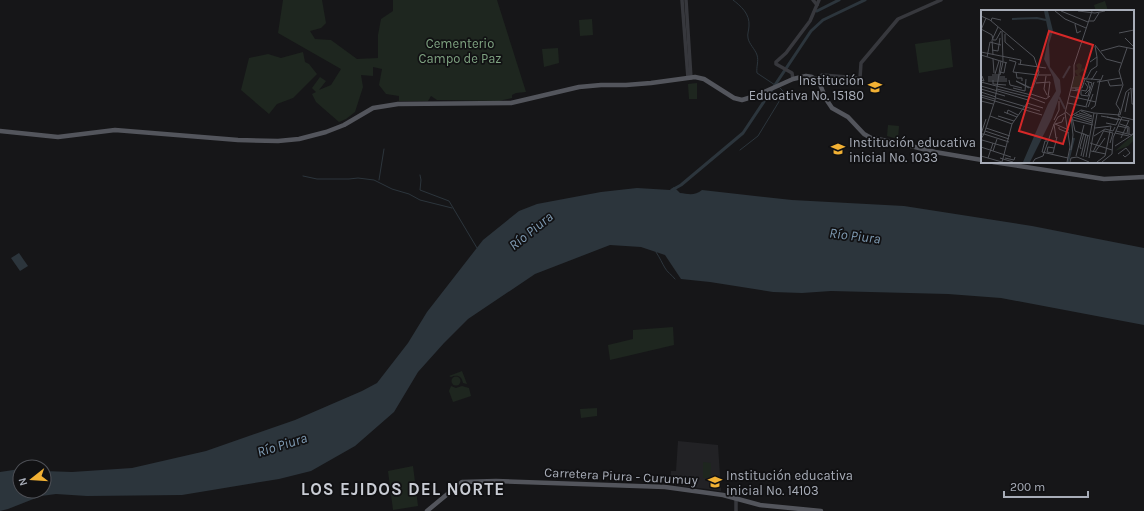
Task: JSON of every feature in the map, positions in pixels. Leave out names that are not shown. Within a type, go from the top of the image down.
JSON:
[{"type":"main road","points":[[0,130],[58,137],[115,130],[238,140],[278,141],[299,139],[326,132],[344,125],[373,108],[386,105],[406,103],[511,103],[580,87],[645,84],[701,77],[738,99],[746,99],[783,84],[793,78],[806,76],[815,79],[821,86],[826,99],[832,108],[848,117],[864,134],[871,138],[959,157],[981,160]]},
{"type":"main road","points":[[1000,163],[1104,179],[1144,177]]},
{"type":"main road","name":"Carretera Piura - Curumuy","points":[[427,511],[462,482],[467,481],[661,487],[710,492],[760,505],[821,511]]},
{"type":"street","points":[[682,0],[690,78]]},
{"type":"street","points":[[686,0],[690,78]]},
{"type":"street","points":[[793,78],[792,74],[779,67],[776,62],[786,53],[810,21],[818,3],[812,0]]},
{"type":"street","points":[[815,79],[822,75],[860,78],[861,63],[898,19],[941,0]]},
{"type":"street","points":[[736,498],[736,511]]},
{"type":"shaded area","points":[[678,441],[718,445],[721,491],[670,484],[671,471],[676,471]]},
{"type":"green space","name":"Cementerio Campo de Paz","points":[[283,0],[322,0],[326,23],[321,28],[310,31],[315,39],[331,40],[357,59],[378,58],[378,35],[381,19],[393,11],[393,0],[497,0],[526,92],[516,93],[512,95],[512,98],[499,101],[437,100],[431,96],[428,101],[399,101],[399,96],[386,94],[379,85],[382,69],[373,67],[373,76],[361,75],[363,87],[355,112],[339,122],[316,102],[312,94],[316,92],[312,88],[320,77],[326,81],[319,90],[331,85],[341,69],[278,33]]},
{"type":"green space","points":[[1105,1],[1108,10],[1096,10],[1094,5]]},
{"type":"green space","points":[[592,19],[593,35],[580,36],[579,20]]},
{"type":"green space","points":[[950,39],[953,67],[919,73],[915,44]]},
{"type":"green space","points":[[558,48],[559,63],[544,67],[542,49]]},
{"type":"green space","points":[[303,52],[305,62],[309,64],[317,74],[293,98],[277,104],[269,114],[241,90],[249,58],[268,54],[281,58]]},
{"type":"green space","points":[[697,83],[697,99],[689,99],[688,84]]},
{"type":"green space","points":[[888,125],[899,126],[898,139],[887,136]]},
{"type":"green space","points":[[673,327],[674,345],[610,360],[608,345],[633,339],[633,330]]},
{"type":"green space","points":[[462,371],[467,384],[463,383],[459,376],[449,376]]},
{"type":"green space","points":[[454,377],[458,377],[460,381],[458,385],[454,385],[452,383],[452,379]]},
{"type":"green space","points":[[451,386],[456,388],[462,386],[469,388],[471,396],[453,402],[449,391]]},
{"type":"green space","points":[[597,408],[597,416],[581,418],[580,409]]},
{"type":"green space","points":[[703,462],[711,463],[711,478],[703,478]]},
{"type":"green space","points":[[413,466],[418,506],[393,510],[388,471]]},
{"type":"water","name":"Río Piura","points":[[674,187],[680,193],[689,194],[694,194],[702,190],[792,200],[904,206],[1032,226],[1144,248],[1144,325],[1001,298],[948,294],[831,291],[802,293],[773,292],[681,279],[665,255],[641,247],[610,245],[535,274],[468,319],[418,372],[394,412],[355,446],[311,471],[279,479],[182,495],[87,496],[52,495],[52,471],[72,472],[132,468],[206,451],[295,420],[377,383],[408,343],[427,312],[483,240],[519,211],[537,204],[601,192],[637,188],[670,190]]},
{"type":"water","points":[[19,253],[28,266],[20,271],[11,258]]},
{"type":"water","points":[[12,470],[12,499],[33,499],[0,511],[0,472]]},
{"type":"waterway","points":[[733,0],[742,8],[748,18],[748,36],[758,60],[757,73],[775,85]]},
{"type":"waterway","points":[[817,11],[839,0]]},
{"type":"waterway","points":[[672,190],[681,185],[743,133],[811,31],[823,20],[865,0]]},
{"type":"waterway","points":[[740,150],[758,136],[783,95],[783,91],[780,88]]},
{"type":"waterway","points":[[379,180],[384,149]]},
{"type":"waterway","points":[[420,175],[420,190],[449,201],[477,248]]},
{"type":"waterway","points":[[303,176],[317,179],[358,178],[374,180],[420,200],[452,208]]},
{"type":"waterway","points":[[656,252],[666,269],[675,279]]},
{"type":"place","name":"Institución Educativa No. 15180","points":[[875,87]]},
{"type":"place","name":"Institución educativa inicial No. 1033","points":[[838,149]]},
{"type":"place","name":"Institución educativa inicial No. 14103","points":[[715,482]]},
{"type":"district","name":"LOS EJIDOS DEL NORTE","points":[[403,489]]}]
